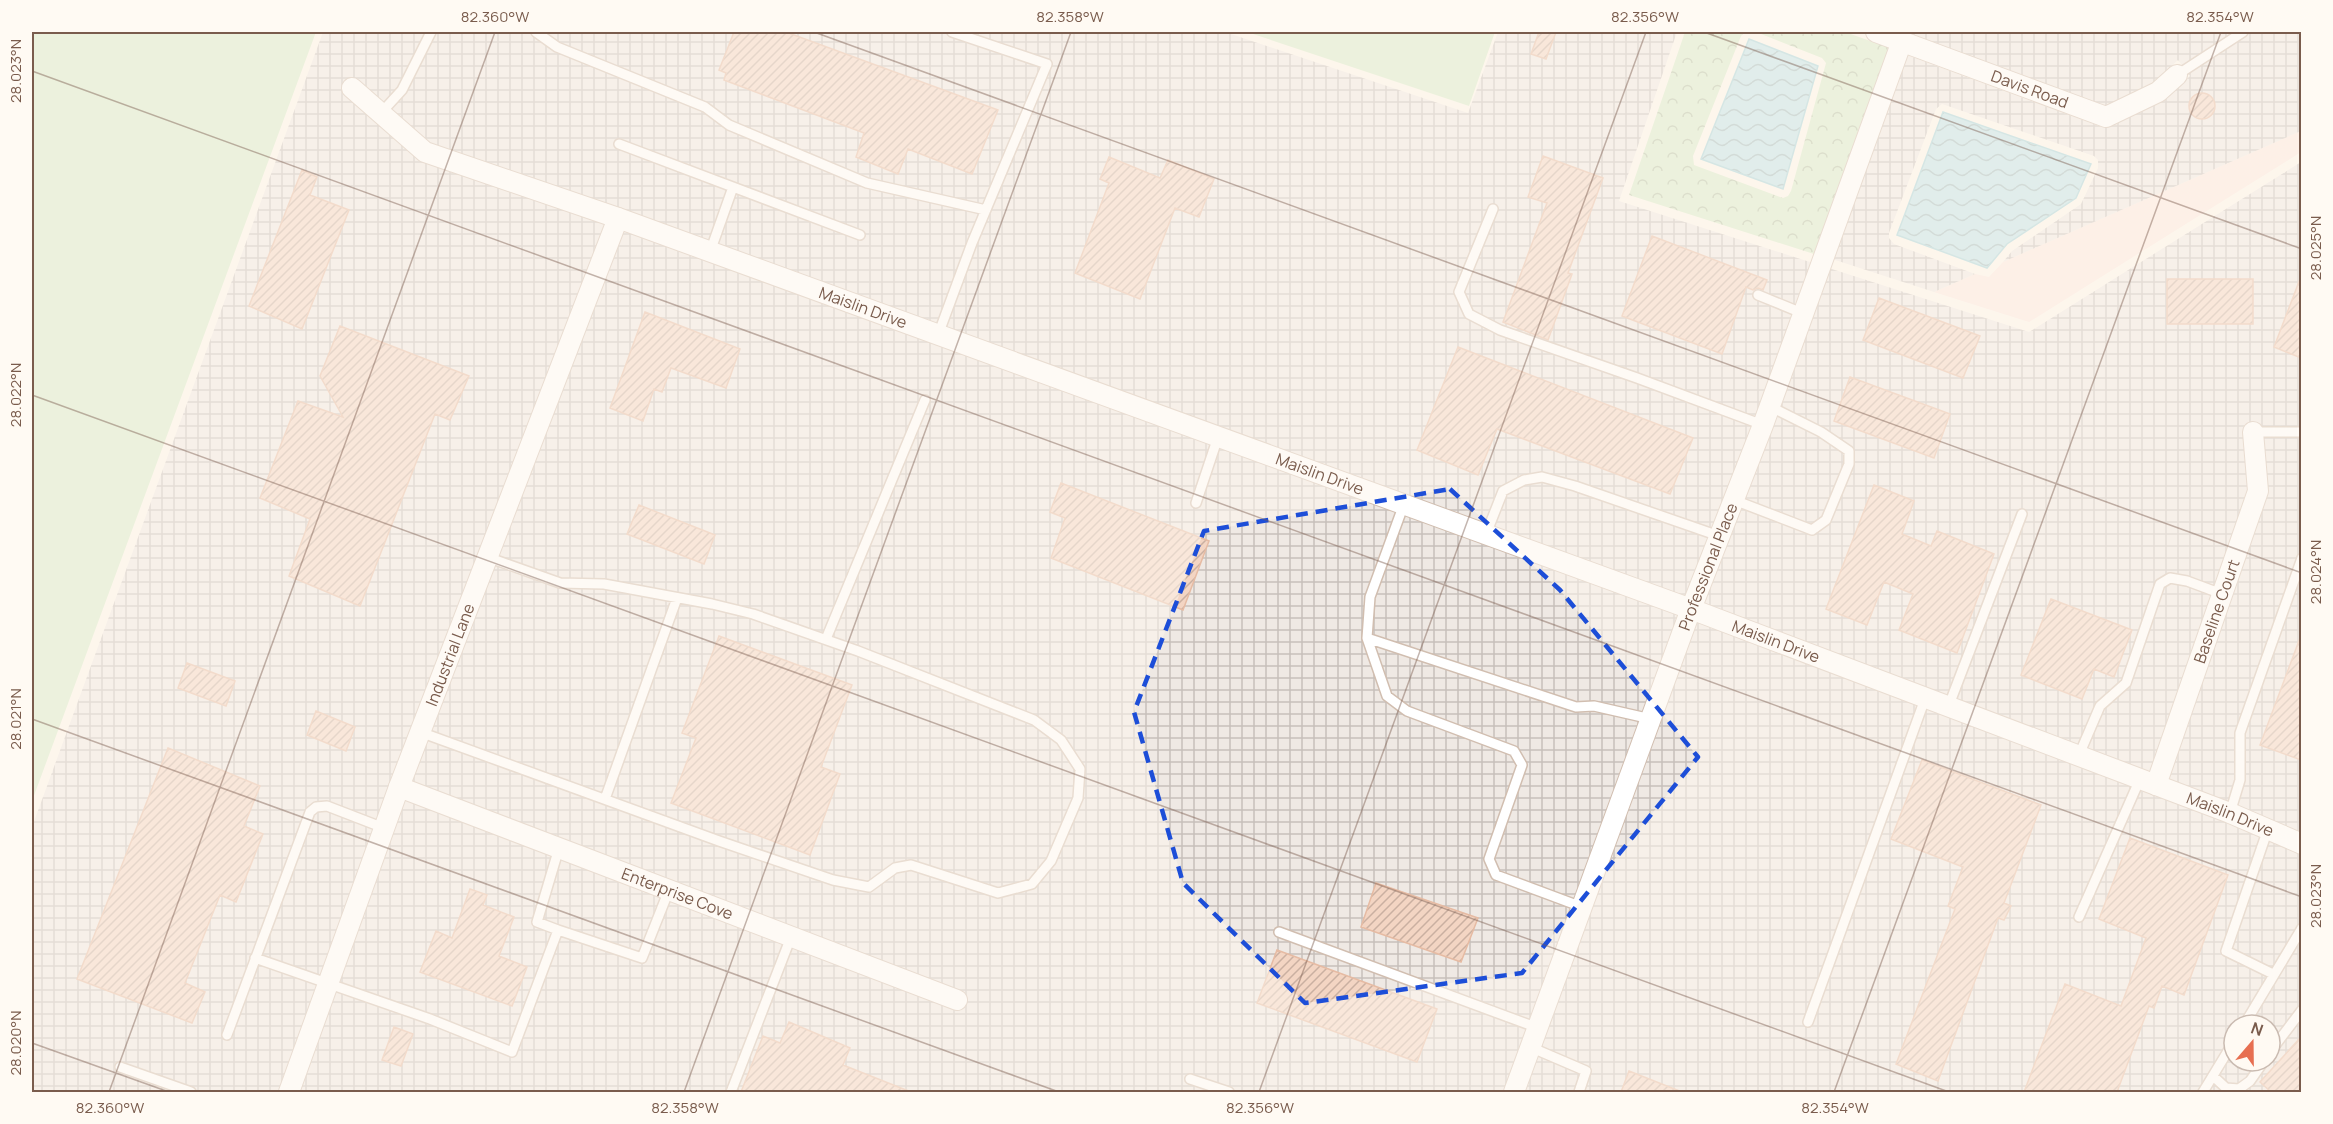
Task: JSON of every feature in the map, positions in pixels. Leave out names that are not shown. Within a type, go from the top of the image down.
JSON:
[{"type":"street","name":"Davis Road","points":[[1876,32],[1904,36],[2106,117],[2158,92],[2177,75]]},
{"type":"street","name":"Professional Place","points":[[1514,1092],[1691,609],[1763,425],[1904,36]]},
{"type":"street","name":"Maislin Drive","points":[[352,88],[425,152],[618,218],[1691,609],[1950,705],[2230,813],[2301,844]]},
{"type":"street","name":"Industrial Lane","points":[[289,1092],[420,732],[618,218]]},
{"type":"street","name":"Baseline Court","points":[[2148,782],[2222,594],[2258,491],[2253,432]]},
{"type":"street","name":"Enterprise Cove","points":[[399,788],[957,1000]]},
{"type":"lane","points":[[381,113],[402,90],[431,32]]},
{"type":"lane","points":[[536,32],[557,47],[705,107],[729,125],[867,183],[986,210]]},
{"type":"lane","points":[[938,334],[986,210],[1047,64],[952,32]]},
{"type":"lane","points":[[2177,75],[2243,32]]},
{"type":"lane","points":[[619,144],[860,234]]},
{"type":"lane","points":[[710,252],[733,187]]},
{"type":"lane","points":[[1493,209],[1459,292],[1469,314],[1500,330],[1763,425]]},
{"type":"lane","points":[[1758,295],[1802,313]]},
{"type":"lane","points":[[826,639],[925,400]]},
{"type":"lane","points":[[1734,500],[1812,530],[1826,520],[1849,464],[1849,451],[1821,432],[1769,406]]},
{"type":"lane","points":[[2253,432],[2301,432]]},
{"type":"lane","points":[[1196,503],[1218,437]]},
{"type":"lane","points":[[1486,534],[1503,491],[1524,480],[1542,477],[1575,486],[1719,536]]},
{"type":"lane","points":[[1404,504],[1370,597],[1367,638],[1387,696],[1407,711],[1514,751],[1522,765],[1489,859],[1496,875],[1582,907]]},
{"type":"lane","points":[[1950,705],[2022,514]]},
{"type":"lane","points":[[420,732],[823,876],[869,887],[895,868],[911,865],[998,893],[1032,884],[1051,861],[1078,798],[1080,769],[1061,740],[1034,720],[826,639],[753,614],[604,584],[560,583],[488,557]]},
{"type":"lane","points":[[2230,813],[2240,780],[2240,733],[2301,558]]},
{"type":"lane","points":[[2079,755],[2100,706],[2126,683],[2160,584],[2170,578],[2187,581],[2222,594]]},
{"type":"lane","points":[[605,799],[677,598]]},
{"type":"lane","points":[[1367,638],[1576,707],[1594,706],[1651,719]]},
{"type":"lane","points":[[1808,1022],[1926,696]]},
{"type":"lane","points":[[2079,917],[2148,782]]},
{"type":"lane","points":[[227,1035],[310,812],[316,807],[327,806],[384,828]]},
{"type":"lane","points":[[2268,829],[2226,951],[2273,974]]},
{"type":"lane","points":[[559,848],[537,922],[642,958],[669,890]]},
{"type":"lane","points":[[2251,1013],[2301,927]]},
{"type":"lane","points":[[255,958],[430,1019],[512,1052],[558,930]]},
{"type":"lane","points":[[1279,932],[1538,1028]]},
{"type":"lane","points":[[731,1092],[790,937]]},
{"type":"lane","points":[[2282,1036],[2301,1010]]},
{"type":"lane","points":[[1530,1047],[1586,1071],[1579,1092]]},
{"type":"lane","points":[[2203,1092],[2222,1061]]},
{"type":"lane","points":[[120,1067],[191,1092]]},
{"type":"lane","points":[[2213,1076],[2226,1088],[2239,1089],[2250,1081],[2256,1073]]},
{"type":"lane","points":[[1190,1079],[1229,1092]]},
{"type":"highlighted area","points":[[1450,489],[1560,590],[1698,757],[1522,973],[1305,1003],[1183,883],[1134,712],[1204,531]]},
{"type":"shaded area","points":[[323,32],[1225,32],[1468,113],[1498,32],[1677,32],[1619,201],[2029,332],[2301,162],[2301,1092],[32,1092],[32,827]]},
{"type":"shaded area","points":[[1906,32],[2301,32],[2301,131],[2003,262],[2012,251],[2081,204],[2098,168],[2098,160],[2094,156],[1942,104],[1936,109],[1889,233],[1889,238],[1894,244],[1975,274],[1934,292],[1832,259],[1907,55],[2102,127],[2109,127],[2164,100],[2190,76],[2178,60],[2153,83],[2106,106]]},
{"type":"shaded area","points":[[2301,131],[2301,152],[2029,322],[1934,292],[1975,274],[1989,277],[2003,262]]},
{"type":"green space","points":[[32,32],[316,32],[32,801]]},
{"type":"green space","points":[[1247,32],[1495,32],[1469,106]]},
{"type":"green space","points":[[1685,32],[1745,32],[1741,36],[1693,156],[1694,165],[1783,198],[1791,191],[1826,63],[1822,58],[1756,32],[1845,32],[1890,48],[1814,254],[1629,195]]},
{"type":"water","points":[[1749,39],[1818,66],[1783,189],[1701,159]]},
{"type":"water","points":[[1943,112],[2091,164],[2076,198],[2007,244],[1987,268],[1897,235]]},
{"type":"building","points":[[734,32],[786,32],[998,110],[972,174],[908,149],[898,174],[856,157],[864,133],[724,80],[726,73],[719,70]]},
{"type":"building","points":[[1539,32],[1556,32],[1546,59],[1531,54]]},
{"type":"building","points":[[2202,93],[2211,97],[2215,106],[2211,115],[2202,119],[2193,115],[2189,106],[2193,97]]},
{"type":"building","points":[[1543,156],[1603,178],[1568,273],[1572,274],[1548,340],[1503,322],[1547,203],[1528,197]]},
{"type":"building","points":[[1109,157],[1160,178],[1168,160],[1214,179],[1199,217],[1175,208],[1140,299],[1075,273],[1109,183],[1100,179]]},
{"type":"building","points":[[302,170],[317,177],[310,195],[349,210],[302,329],[249,306]]},
{"type":"building","points":[[1652,236],[1767,280],[1763,290],[1746,287],[1722,354],[1622,316]]},
{"type":"building","points":[[2167,279],[2253,279],[2253,324],[2167,324]]},
{"type":"building","points":[[2301,279],[2301,358],[2274,347]]},
{"type":"building","points":[[1879,298],[1980,336],[1963,378],[1863,340]]},
{"type":"building","points":[[645,312],[740,349],[726,388],[671,368],[662,392],[654,389],[643,421],[610,408]]},
{"type":"building","points":[[340,326],[469,376],[450,420],[435,414],[360,606],[289,576],[310,519],[260,498],[298,401],[343,417],[320,376]]},
{"type":"building","points":[[1458,347],[1693,438],[1670,494],[1497,429],[1478,475],[1417,450]]},
{"type":"building","points":[[1850,377],[1950,414],[1934,458],[1834,421]]},
{"type":"building","points":[[1061,483],[1209,541],[1183,610],[1051,558],[1065,518],[1050,512]]},
{"type":"building","points":[[1874,485],[1914,501],[1902,534],[1931,546],[1937,531],[1994,554],[1957,653],[1899,630],[1913,594],[1884,582],[1867,625],[1826,609]]},
{"type":"building","points":[[639,505],[715,535],[704,564],[627,534]]},
{"type":"building","points":[[2051,599],[2132,630],[2114,677],[2094,669],[2082,699],[2021,675]]},
{"type":"building","points":[[719,636],[852,685],[821,767],[840,774],[810,855],[671,803],[696,738],[682,733]]},
{"type":"building","points":[[2301,638],[2301,760],[2260,745]]},
{"type":"building","points":[[187,663],[235,681],[226,706],[178,688]]},
{"type":"building","points":[[316,711],[355,727],[346,751],[307,735]]},
{"type":"building","points":[[168,748],[260,786],[244,826],[263,834],[236,902],[220,895],[185,983],[205,992],[192,1023],[77,979]]},
{"type":"building","points":[[1922,760],[2041,805],[2004,903],[2011,906],[2004,920],[1998,918],[1938,1081],[1896,1064],[1955,909],[1948,906],[1963,867],[1891,839]]},
{"type":"building","points":[[2130,838],[2228,875],[2184,995],[2162,986],[2154,1008],[2149,1006],[2117,1092],[2024,1092],[2065,984],[2121,1006],[2146,938],[2099,919]]},
{"type":"building","points":[[1376,883],[1478,918],[1461,962],[1361,927]]},
{"type":"building","points":[[470,889],[487,895],[483,905],[514,917],[499,956],[527,967],[512,1006],[420,972],[436,931],[452,938]]},
{"type":"building","points":[[1277,950],[1437,1009],[1417,1062],[1257,1003]]},
{"type":"building","points":[[789,1022],[850,1048],[843,1065],[911,1092],[741,1092],[763,1036],[780,1043]]},
{"type":"building","points":[[394,1027],[413,1034],[401,1066],[382,1060]]},
{"type":"building","points":[[2301,1037],[2301,1092],[2271,1092],[2260,1082],[2268,1073],[2282,1073],[2282,1058]]},
{"type":"building","points":[[1629,1071],[1682,1092],[1621,1092]]}]
